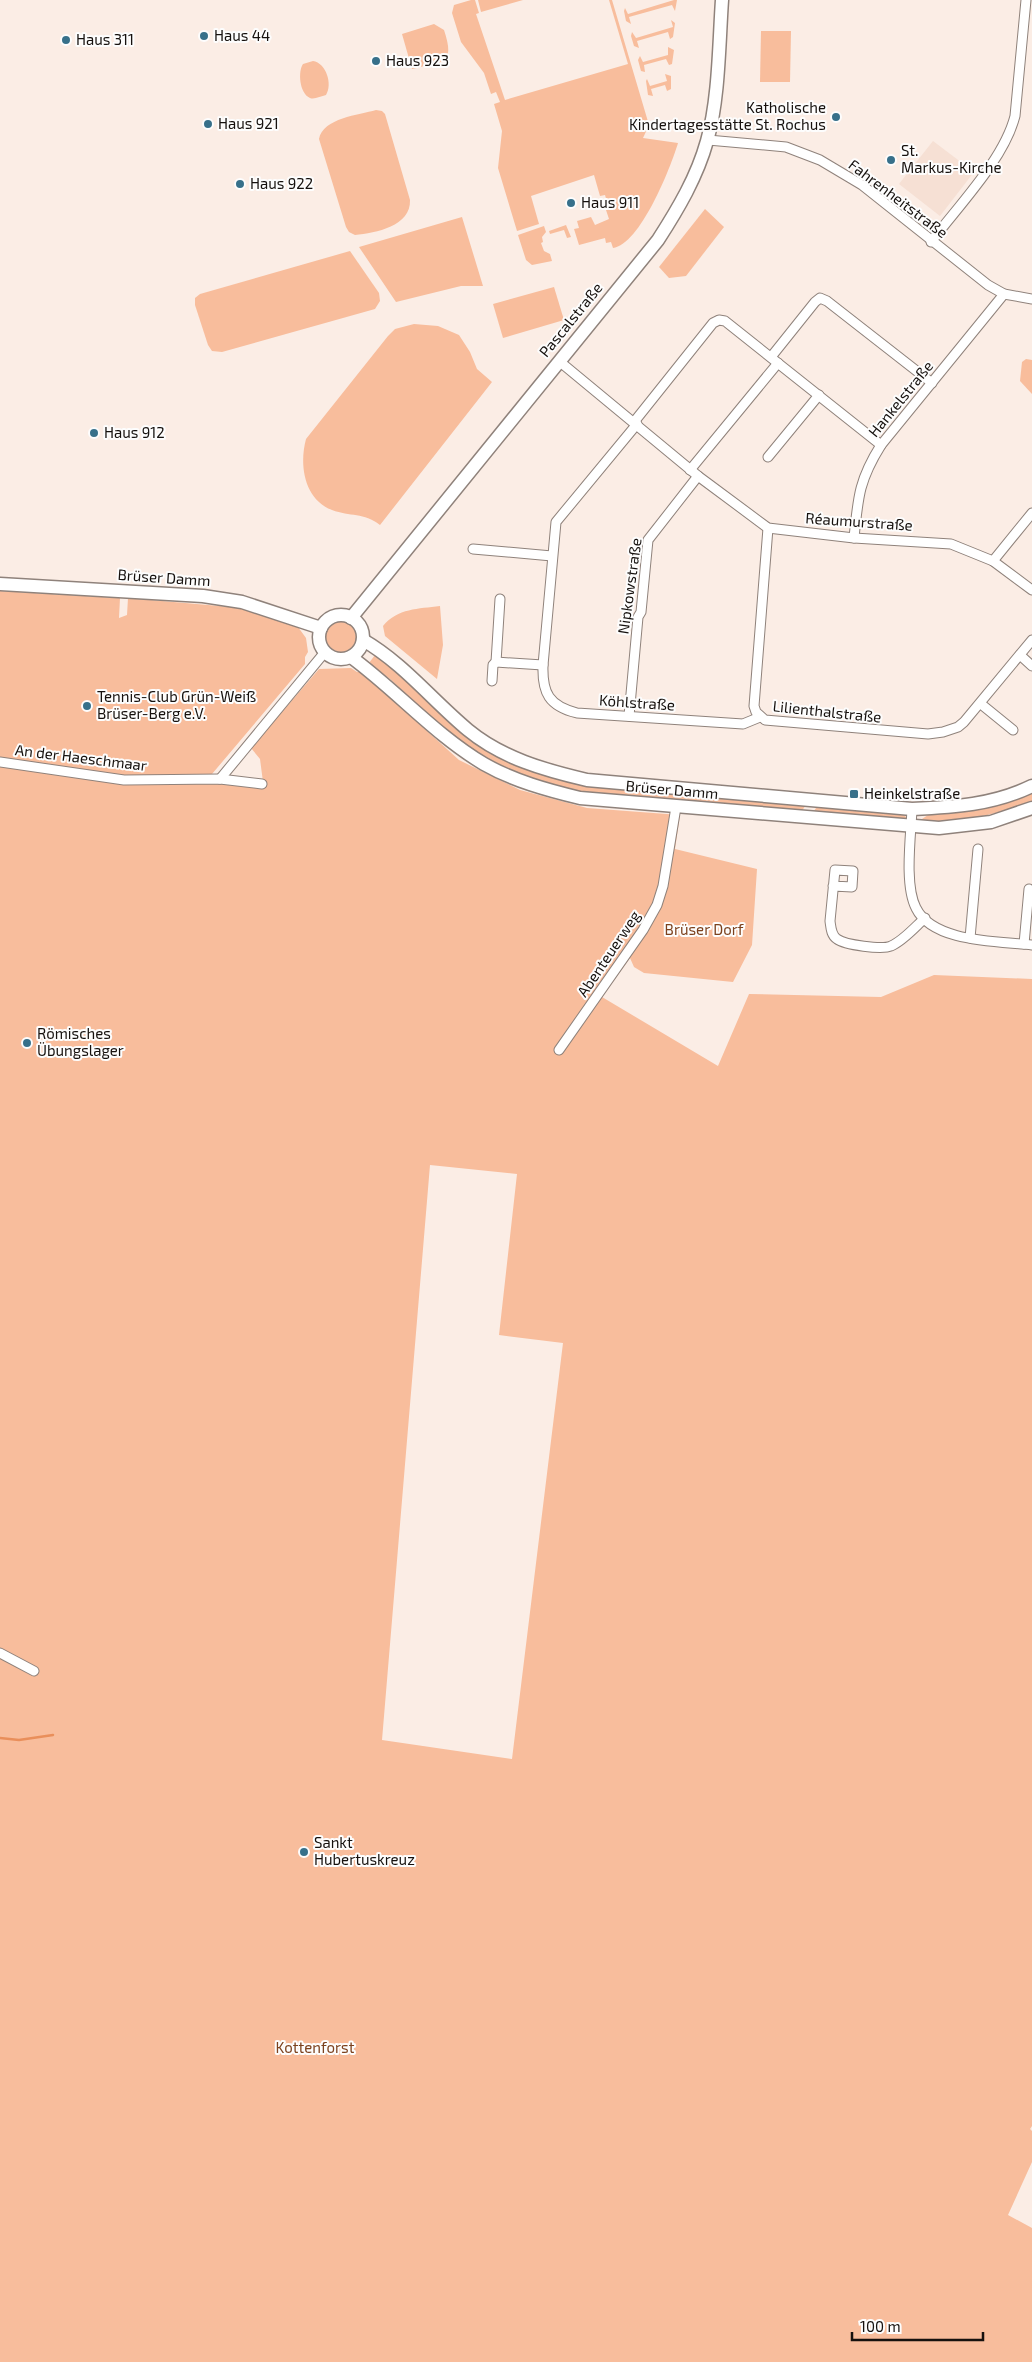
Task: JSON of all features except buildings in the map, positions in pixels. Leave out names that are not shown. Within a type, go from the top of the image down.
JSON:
[{"type":"street","name":"Pascalstraße","points":[[351,618],[658,240],[678,210],[693,179],[708,140],[714,98],[722,0]]},
{"type":"street","points":[[931,242],[996,157],[1012,128],[1016,116],[1026,0]]},
{"type":"street","name":"Fahrenheitstraße","points":[[708,140],[786,147],[820,160],[862,185],[931,242],[988,285],[1004,294],[1032,299]]},
{"type":"street","name":"Hankelstraße","points":[[854,538],[858,493],[867,467],[882,445],[1004,294]]},
{"type":"street","points":[[694,473],[815,302],[820,298],[828,301],[932,383]]},
{"type":"street","points":[[635,423],[713,323],[719,320],[725,321],[882,445]]},
{"type":"street","name":"Réaumurstraße","points":[[559,360],[694,473],[768,528],[854,538],[951,544],[993,561],[1032,590]]},
{"type":"street","points":[[768,457],[819,395]]},
{"type":"street","name":"Köhlstraße","points":[[635,423],[556,522],[543,665],[543,687],[555,704],[562,709],[577,713],[743,724],[760,717]]},
{"type":"street","name":"Nipkowstraße","points":[[629,716],[638,617],[641,612],[648,540],[694,473]]},
{"type":"street","points":[[993,561],[1032,513]]},
{"type":"street","name":"Lilienthalstraße","points":[[768,528],[754,706],[760,717],[772,722],[928,734],[958,727],[981,704],[1032,640]]},
{"type":"street","points":[[473,549],[552,556]]},
{"type":"street","name":"Brüser Damm","points":[[0,584],[204,596],[242,602],[321,628]]},
{"type":"street","points":[[492,681],[493,665],[496,662],[500,599]]},
{"type":"street","points":[[351,618],[345,616],[331,618],[321,628],[319,640],[325,652],[337,658],[351,657],[359,650],[363,640]]},
{"type":"street","name":"Brüser Damm","points":[[351,618],[360,627],[363,640],[403,668],[424,691],[469,731],[496,749],[540,769],[587,780],[912,809],[961,807],[1003,798],[1032,786]]},
{"type":"street","points":[[220,779],[325,652]]},
{"type":"street","points":[[1020,656],[1032,666]]},
{"type":"street","name":"Brüser Damm","points":[[351,657],[449,739],[484,764],[525,783],[580,798],[939,828],[984,823],[1032,808]]},
{"type":"street","points":[[496,662],[543,665]]},
{"type":"street","points":[[981,704],[1013,730]]},
{"type":"street","name":"An der Haeschmaar","points":[[0,762],[124,780],[220,779],[262,784]]},
{"type":"street","name":"Abenteuerweg","points":[[560,1050],[643,930],[657,905],[663,886],[676,807]]},
{"type":"street","points":[[912,809],[911,887],[916,908],[941,931],[970,938],[1028,944],[1029,889]]},
{"type":"street","points":[[970,938],[978,849]]},
{"type":"street","points":[[833,886],[831,928],[836,939],[841,941],[862,946],[884,948],[892,946],[925,918]]},
{"type":"street","points":[[0,1653],[34,1671]]},
{"type":"shaded area","points":[[933,141],[974,172],[940,216],[899,184]]},
{"type":"green space","points":[[475,0],[479,13],[476,14],[505,100],[628,64],[609,0],[612,0],[649,125],[643,138],[678,143],[669,169],[644,220],[634,234],[623,244],[613,248],[611,242],[606,243],[605,238],[579,245],[574,229],[579,228],[577,221],[591,217],[595,225],[609,219],[606,210],[609,209],[605,195],[600,196],[594,175],[531,196],[539,224],[517,231],[498,168],[502,131],[494,104],[500,102],[496,92],[491,94],[484,73],[461,42],[452,13],[454,5]]},
{"type":"green space","points":[[478,0],[523,0],[481,12]]},
{"type":"green space","points":[[677,0],[675,11],[672,5],[629,17],[631,24],[626,21],[625,8],[628,14]]},
{"type":"green space","points":[[671,20],[675,23],[673,37],[670,39],[668,32],[637,41],[639,48],[634,46],[631,36],[632,32],[636,38],[673,27]]},
{"type":"green space","points":[[434,24],[444,30],[448,50],[447,56],[438,63],[412,69],[402,34]]},
{"type":"green space","points":[[761,31],[791,31],[790,82],[760,82]]},
{"type":"green space","points":[[668,47],[674,50],[672,64],[669,65],[666,59],[644,65],[645,72],[641,71],[638,60],[640,56],[643,62],[668,55]]},
{"type":"green space","points":[[313,61],[325,70],[329,85],[326,95],[313,99],[304,92],[300,77],[303,64]]},
{"type":"green space","points":[[665,74],[671,76],[671,89],[667,91],[665,85],[651,89],[653,96],[648,95],[647,79],[650,86],[667,81]]},
{"type":"green space","points":[[376,110],[382,111],[385,114],[410,200],[409,209],[399,222],[391,227],[355,235],[349,232],[346,227],[319,139],[327,126],[334,122]]},
{"type":"green space","points":[[705,209],[724,227],[686,276],[669,278],[659,267]]},
{"type":"green space","points":[[462,217],[483,286],[461,286],[396,302],[359,247]]},
{"type":"green space","points":[[566,225],[571,237],[567,238],[564,230],[550,234],[549,231]]},
{"type":"green space","points":[[544,226],[546,232],[542,237],[543,242],[541,243],[544,251],[550,254],[552,261],[532,265],[526,260],[518,235]]},
{"type":"green space","points":[[350,251],[379,293],[380,301],[375,309],[222,352],[212,351],[208,345],[195,305],[195,298],[200,294]]},
{"type":"green space","points":[[554,287],[564,320],[503,338],[493,304]]},
{"type":"green space","points":[[414,324],[438,326],[459,335],[470,352],[477,369],[492,382],[380,525],[363,516],[332,510],[315,498],[306,480],[303,460],[304,449],[306,439],[388,336],[395,329]]},
{"type":"green space","points":[[1026,359],[1032,360],[1032,394],[1020,381],[1022,362]]},
{"type":"green space","name":"Kottenforst","points":[[0,591],[120,598],[119,618],[127,615],[128,598],[242,608],[298,627],[306,638],[308,652],[305,657],[305,664],[212,774],[212,783],[242,784],[263,782],[260,759],[251,748],[319,669],[351,668],[357,672],[362,672],[459,760],[520,790],[587,808],[680,815],[675,849],[757,869],[752,945],[733,982],[644,973],[634,967],[630,958],[602,997],[718,1066],[749,994],[881,997],[934,975],[1032,979],[1032,2126],[1030,2129],[1032,2131],[1032,2162],[1008,2215],[1032,2228],[1032,2362],[0,2362]],"holes":[[[430,1165],[517,1174],[499,1335],[563,1343],[512,1759],[382,1740]]]},
{"type":"green space","points":[[440,606],[443,645],[437,679],[385,636],[383,626],[395,616],[409,610]]},
{"type":"green space","points":[[340,621],[346,622],[351,626],[355,631],[355,643],[351,648],[346,652],[340,653],[334,652],[329,648],[325,643],[324,637],[325,631],[329,626],[334,622]]},
{"type":"green space","points":[[375,655],[505,759],[545,776],[581,784],[807,804],[800,813],[608,797],[557,789],[488,761],[445,730],[390,679],[369,663]]},
{"type":"green space","points":[[1032,792],[1032,802],[1003,811],[949,821],[919,821],[928,815]]},
{"type":"green space","points":[[818,805],[903,814],[908,819],[812,814]]},
{"type":"waterway","points":[[0,1738],[19,1740],[53,1735]]},
{"type":"place","name":"Haus 44","points":[[204,36]]},
{"type":"place","name":"Haus 311","points":[[66,40]]},
{"type":"place","name":"Haus 923","points":[[376,61]]},
{"type":"place","name":"Katholische Kindertagesstätte St. Rochus","points":[[836,117]]},
{"type":"place","name":"Haus 921","points":[[208,124]]},
{"type":"place","name":"St. Markus-Kirche","points":[[891,160]]},
{"type":"place","name":"Haus 922","points":[[240,184]]},
{"type":"place","name":"Haus 911","points":[[571,203]]},
{"type":"place","name":"Haus 912","points":[[94,433]]},
{"type":"place","name":"Tennis-Club Grün-Weiß Brüser-Berg e.V.","points":[[87,706]]},
{"type":"place","name":"Heinkelstraße","points":[[854,794]]},
{"type":"place","name":"Römisches Übungslager","points":[[27,1043]]},
{"type":"place","name":"Sankt Hubertuskreuz","points":[[304,1852]]},
{"type":"park label","name":"Brüser Dorf","points":[[704,930]]}]
